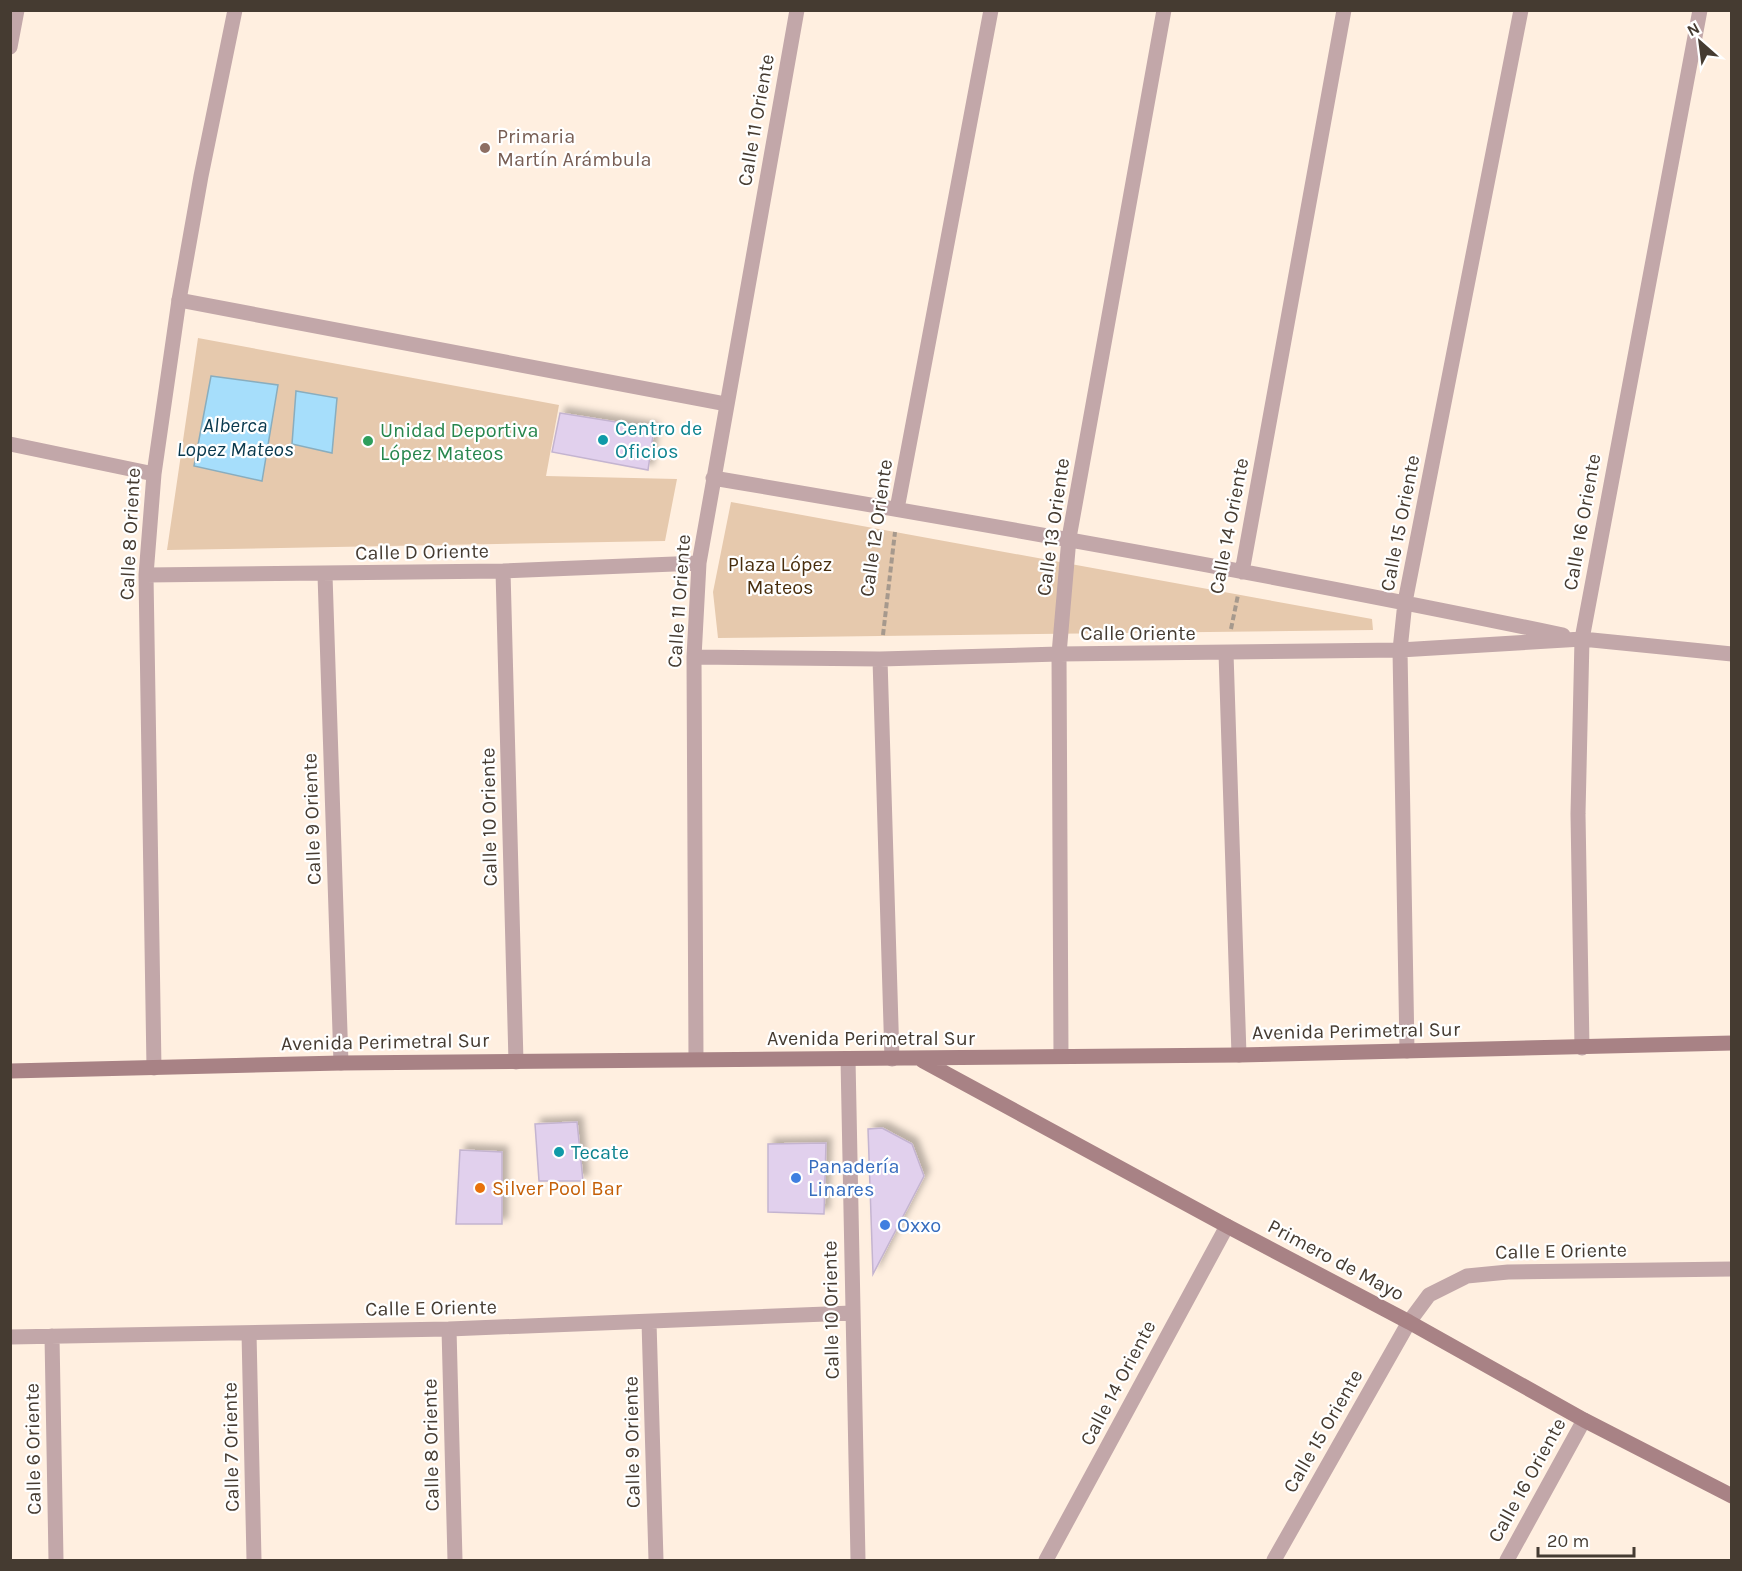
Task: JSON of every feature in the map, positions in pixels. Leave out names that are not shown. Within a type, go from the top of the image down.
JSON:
[{"type":"street","points":[[10,47],[17,10]]},
{"type":"street","name":"Calle 8 Oriente","points":[[154,1068],[146,575],[153,474],[179,300],[201,176],[235,10]]},
{"type":"street","name":"Calle 11 Oriente","points":[[696,1059],[694,657],[699,563],[797,10]]},
{"type":"street","name":"Calle 12 Oriente","points":[[897,509],[991,10]]},
{"type":"street","name":"Calle 13 Oriente","points":[[1061,1056],[1059,654],[1069,538],[1164,10]]},
{"type":"street","name":"Calle 14 Oriente","points":[[1242,572],[1344,10]]},
{"type":"street","name":"Calle 15 Oriente","points":[[1407,1051],[1400,650],[1405,602],[1521,10]]},
{"type":"street","name":"Calle 16 Oriente","points":[[1582,1048],[1578,814],[1582,639],[1700,10]]},
{"type":"street","points":[[179,300],[726,404]]},
{"type":"street","points":[[10,444],[153,474]]},
{"type":"street","name":"Calle Oriente","points":[[713,478],[1069,538],[1405,602],[1582,639],[1731,654]]},
{"type":"street","name":"Calle D Oriente","points":[[146,575],[503,572],[699,563]]},
{"type":"street","name":"Calle 10 Oriente","points":[[503,572],[516,1062]]},
{"type":"street","name":"Calle 9 Oriente","points":[[325,574],[341,1062]]},
{"type":"street","name":"Calle Oriente","points":[[694,657],[880,659],[1059,654],[1400,650],[1582,639]]},
{"type":"street","points":[[1226,653],[1239,1055]]},
{"type":"street","points":[[880,659],[892,1059]]},
{"type":"street","name":"Avenida Perimetral Sur","points":[[10,1071],[341,1062],[1239,1055],[1731,1043]]},
{"type":"street","name":"Calle 10 Oriente","points":[[848,1059],[858,1560]]},
{"type":"street","name":"Primero de Mayo","points":[[921,1059],[1227,1226],[1409,1322],[1584,1420],[1731,1496]]},
{"type":"street","name":"Calle 14 Oriente","points":[[1046,1560],[1227,1226]]},
{"type":"street","name":"Calle E Oriente","points":[[1409,1322],[1430,1295],[1467,1276],[1508,1272],[1731,1269]]},
{"type":"street","name":"Calle E Oriente","points":[[10,1336],[450,1329],[852,1313]]},
{"type":"street","name":"Calle 9 Oriente","points":[[650,1322],[656,1560]]},
{"type":"street","name":"Calle 15 Oriente","points":[[1274,1560],[1409,1322]]},
{"type":"street","name":"Calle 8 Oriente","points":[[450,1329],[455,1560]]},
{"type":"street","name":"Calle 7 Oriente","points":[[249,1333],[254,1560]]},
{"type":"street","name":"Calle 6 Oriente","points":[[52,1336],[56,1560]]},
{"type":"street","name":"Calle 16 Oriente","points":[[1507,1560],[1584,1420]]},
{"type":"path","name":"Calle 12 Oriente","points":[[880,659],[897,509]]},
{"type":"path","name":"Calle 14 Oriente","points":[[1226,653],[1242,572]]},
{"type":"green space","name":"Unidad Deportiva López Mateos","points":[[198,338],[559,405],[546,476],[677,479],[665,541],[167,550]]},
{"type":"green space","name":"Plaza López Mateos","points":[[731,502],[1372,619],[1373,630],[718,638],[713,592]]},
{"type":"water","name":"Alberca Lopez Mateos","points":[[211,376],[278,385],[262,481],[194,466]]},
{"type":"water","name":"Alberca Lopez Mateos","points":[[296,391],[337,398],[332,453],[292,444]]},
{"type":"building","name":"Centro de Oficios","points":[[560,413],[654,428],[648,470],[552,452]]},
{"type":"building","name":"Tecate","points":[[577,1122],[583,1181],[539,1181],[535,1124]]},
{"type":"building","name":"Oxxo","points":[[882,1128],[912,1144],[924,1176],[873,1274],[868,1129]]},
{"type":"building","name":"Panadería Linares","points":[[826,1143],[824,1214],[768,1212],[768,1144]]},
{"type":"building","name":"Silver Pool Bar","points":[[460,1150],[502,1152],[502,1224],[456,1224]]},
{"type":"place","name":"Primaria Martín Arámbula","points":[[485,148]]},
{"type":"place","name":"Centro de Oficios","points":[[603,440]]},
{"type":"place","name":"Unidad Deportiva López Mateos","points":[[368,441]]},
{"type":"place","name":"Tecate","points":[[559,1152]]},
{"type":"place","name":"Panadería Linares","points":[[796,1178]]},
{"type":"place","name":"Silver Pool Bar","points":[[480,1188]]},
{"type":"place","name":"Oxxo","points":[[885,1225]]}]
